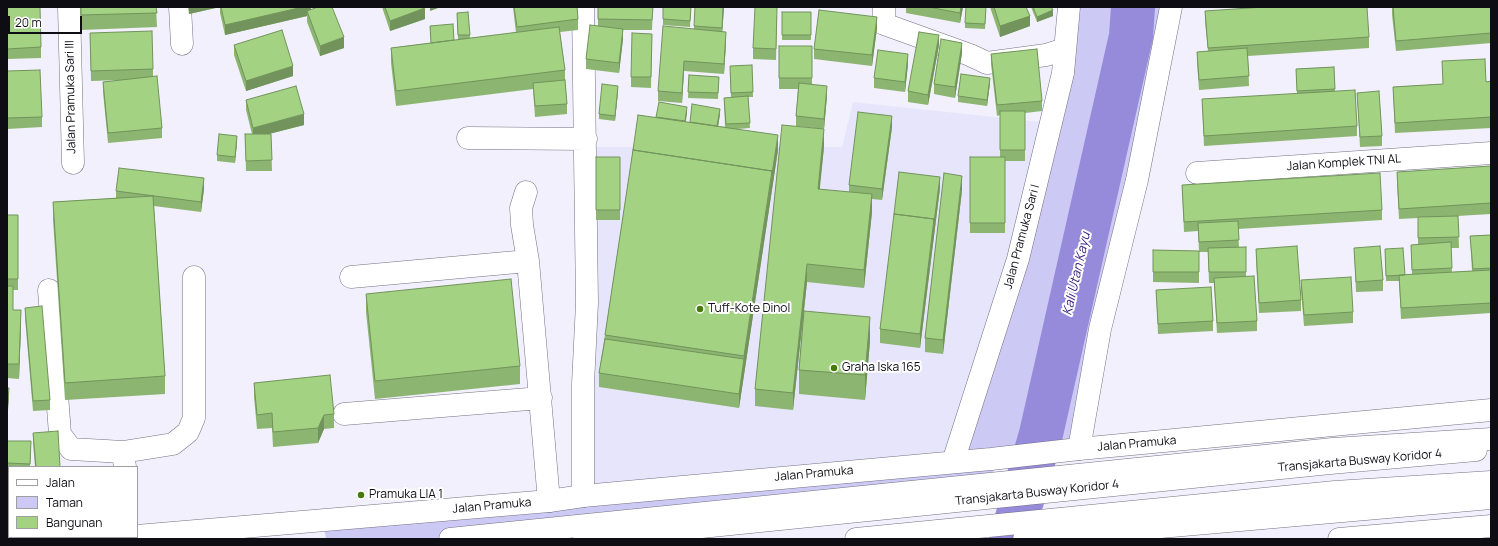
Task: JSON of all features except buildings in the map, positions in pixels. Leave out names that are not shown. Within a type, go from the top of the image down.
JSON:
[{"type":"main road","name":"Jalan Pramuka Sari III","points":[[69,7],[73,163]]},
{"type":"main road","points":[[180,7],[182,44]]},
{"type":"main road","points":[[583,7],[586,139],[586,317],[583,392],[583,496]]},
{"type":"main road","points":[[884,7],[884,24],[970,55],[987,63],[1046,55],[1065,49]]},
{"type":"main road","name":"Jalan Pramuka Sari I","points":[[953,462],[1018,259],[1063,73],[1069,7]]},
{"type":"main road","points":[[1072,449],[1137,180],[1171,7]]},
{"type":"main road","points":[[468,138],[586,139]]},
{"type":"main road","name":"Jalan Komplek TNI AL","points":[[1197,173],[1491,153]]},
{"type":"main road","points":[[526,192],[521,208],[528,261],[549,501]]},
{"type":"main road","points":[[350,277],[528,261]]},
{"type":"main road","points":[[49,290],[60,434],[71,449],[124,460],[173,444],[188,432],[194,418],[194,277]]},
{"type":"main road","points":[[344,414],[541,398]]},
{"type":"main road","name":"Jalan Pramuka","points":[[138,536],[549,501],[583,496],[1491,410]]},
{"type":"main road","name":"Jalan Pramuka","points":[[450,539],[847,498],[1012,488],[1066,483],[1333,449],[1491,439]]},
{"type":"main road","name":"Transjakarta Busway Koridor 4","points":[[1066,483],[1491,449]]},
{"type":"main road","points":[[847,498],[872,469]]},
{"type":"main road","points":[[1025,533],[1104,515],[1336,492],[1491,482]]},
{"type":"main road","name":"Transjakarta Busway Koridor 4","points":[[584,539],[1012,488]]},
{"type":"main road","points":[[856,539],[1025,533],[1491,498]]},
{"type":"main road","points":[[1339,539],[1491,526]]},
{"type":"main road","points":[[103,539],[114,538]]},
{"type":"shaded area","points":[[853,102],[1050,123],[953,462],[583,496],[593,147],[842,147]]},
{"type":"green space","points":[[1069,7],[1171,7],[1075,445],[991,459],[996,483],[445,539],[326,539],[323,520],[954,462],[1052,122]]},
{"type":"waterway","name":"Kali Utan Kayu","points":[[1011,539],[1041,434],[1131,36],[1133,7]]},
{"type":"place","name":"Tuff-Kote Dinol","points":[[700,309]]},
{"type":"place","name":"Graha Iska 165","points":[[834,368]]},
{"type":"place","name":"Pramuka LIA 1","points":[[361,495]]}]
